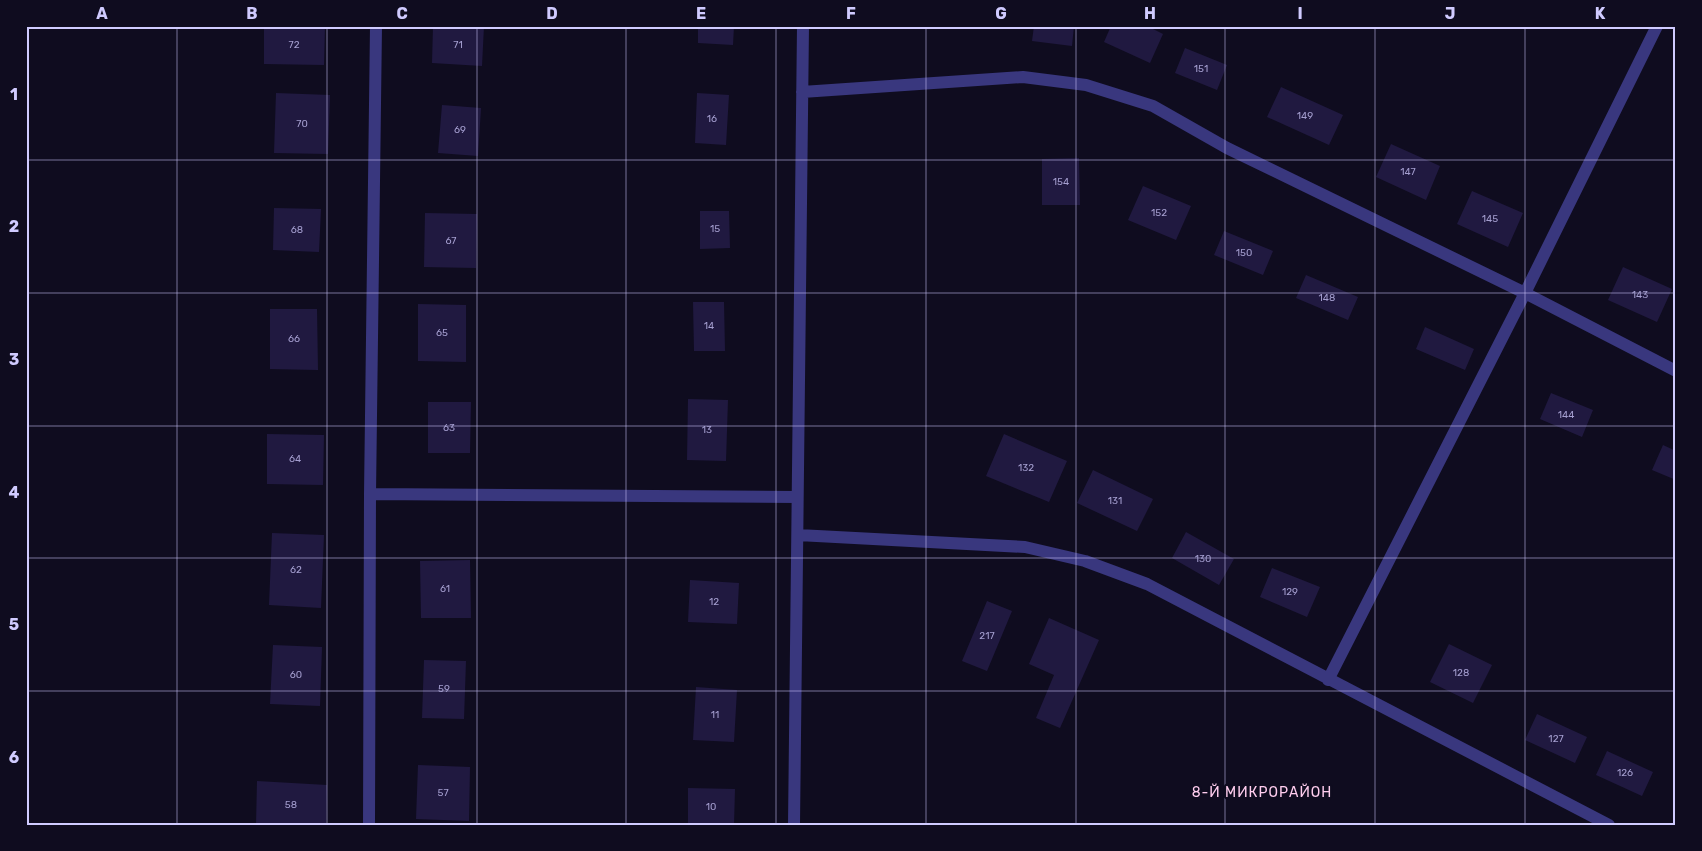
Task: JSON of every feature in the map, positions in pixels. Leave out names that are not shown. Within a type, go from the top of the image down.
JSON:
[{"type":"street","points":[[369,825],[370,494],[376,26]]},
{"type":"street","points":[[794,825],[803,26]]},
{"type":"street","points":[[1328,680],[1525,293],[1657,26]]},
{"type":"street","points":[[802,92],[1022,77],[1086,85],[1153,106],[1227,148],[1525,293],[1676,371]]},
{"type":"street","points":[[370,494],[798,496]]},
{"type":"street","points":[[798,535],[1025,547],[1086,561],[1147,584],[1609,825]]},
{"type":"building","points":[[264,26],[325,26],[324,65],[264,64]]},
{"type":"building","points":[[433,26],[484,26],[482,66],[432,63]]},
{"type":"building","points":[[698,26],[734,26],[733,45],[698,43]]},
{"type":"building","points":[[1034,26],[1074,26],[1072,46],[1032,41]]},
{"type":"building","points":[[1111,26],[1147,26],[1163,34],[1150,63],[1104,42]]},
{"type":"building","points":[[1185,48],[1227,65],[1217,90],[1175,73]]},
{"type":"building","points":[[1281,87],[1343,115],[1329,145],[1267,117]]},
{"type":"building","points":[[276,93],[330,95],[328,154],[274,153]]},
{"type":"building","points":[[697,93],[729,95],[726,145],[695,143]]},
{"type":"building","points":[[442,105],[481,108],[478,156],[438,153]]},
{"type":"building","points":[[1391,144],[1440,166],[1426,200],[1376,177]]},
{"type":"building","points":[[1079,158],[1080,205],[1042,205],[1042,159]]},
{"type":"building","points":[[1143,186],[1191,206],[1176,240],[1128,220]]},
{"type":"building","points":[[1472,191],[1523,213],[1508,247],[1457,224]]},
{"type":"building","points":[[274,208],[321,209],[319,252],[273,250]]},
{"type":"building","points":[[700,211],[729,211],[730,248],[700,249]]},
{"type":"building","points":[[425,213],[477,214],[476,268],[424,267]]},
{"type":"building","points":[[1224,231],[1273,251],[1263,275],[1214,255]]},
{"type":"building","points":[[1623,267],[1672,289],[1657,322],[1608,300]]},
{"type":"building","points":[[1306,275],[1358,297],[1348,320],[1296,298]]},
{"type":"building","points":[[693,302],[724,302],[725,351],[694,351]]},
{"type":"building","points":[[418,304],[466,305],[466,362],[418,361]]},
{"type":"building","points":[[270,309],[317,309],[318,370],[270,369]]},
{"type":"building","points":[[1425,327],[1474,349],[1465,370],[1416,349]]},
{"type":"building","points":[[1551,393],[1593,410],[1582,437],[1540,419]]},
{"type":"building","points":[[688,399],[728,400],[726,461],[687,460]]},
{"type":"building","points":[[428,402],[471,402],[470,453],[428,453]]},
{"type":"building","points":[[267,434],[324,435],[323,485],[267,484]]},
{"type":"building","points":[[1004,434],[1067,461],[1049,502],[986,476]]},
{"type":"building","points":[[1663,445],[1676,451],[1676,480],[1652,470]]},
{"type":"building","points":[[1093,470],[1153,499],[1137,531],[1077,503]]},
{"type":"building","points":[[1186,532],[1234,559],[1219,585],[1172,558]]},
{"type":"building","points":[[272,533],[324,535],[321,608],[269,605]]},
{"type":"building","points":[[470,560],[471,618],[421,618],[420,561]]},
{"type":"building","points":[[1272,568],[1320,587],[1307,617],[1260,597]]},
{"type":"building","points":[[690,580],[739,583],[737,624],[688,622]]},
{"type":"building","points":[[987,601],[1012,611],[987,671],[962,661]]},
{"type":"building","points":[[1049,618],[1099,640],[1060,728],[1036,718],[1054,675],[1029,664]]},
{"type":"building","points":[[1449,644],[1492,665],[1473,703],[1430,682]]},
{"type":"building","points":[[273,645],[322,647],[320,706],[270,704]]},
{"type":"building","points":[[424,660],[466,661],[464,719],[422,718]]},
{"type":"building","points":[[696,687],[737,690],[734,742],[693,740]]},
{"type":"building","points":[[1537,714],[1587,737],[1575,763],[1525,740]]},
{"type":"building","points":[[1607,751],[1653,772],[1642,796],[1596,775]]},
{"type":"building","points":[[418,765],[470,767],[469,821],[416,819]]},
{"type":"building","points":[[257,781],[327,785],[326,825],[256,825]]},
{"type":"building","points":[[688,788],[735,789],[734,825],[688,825]]},
{"type":"district","name":"8-Й МИКРОРАЙОН","points":[[1262,792]]}]
